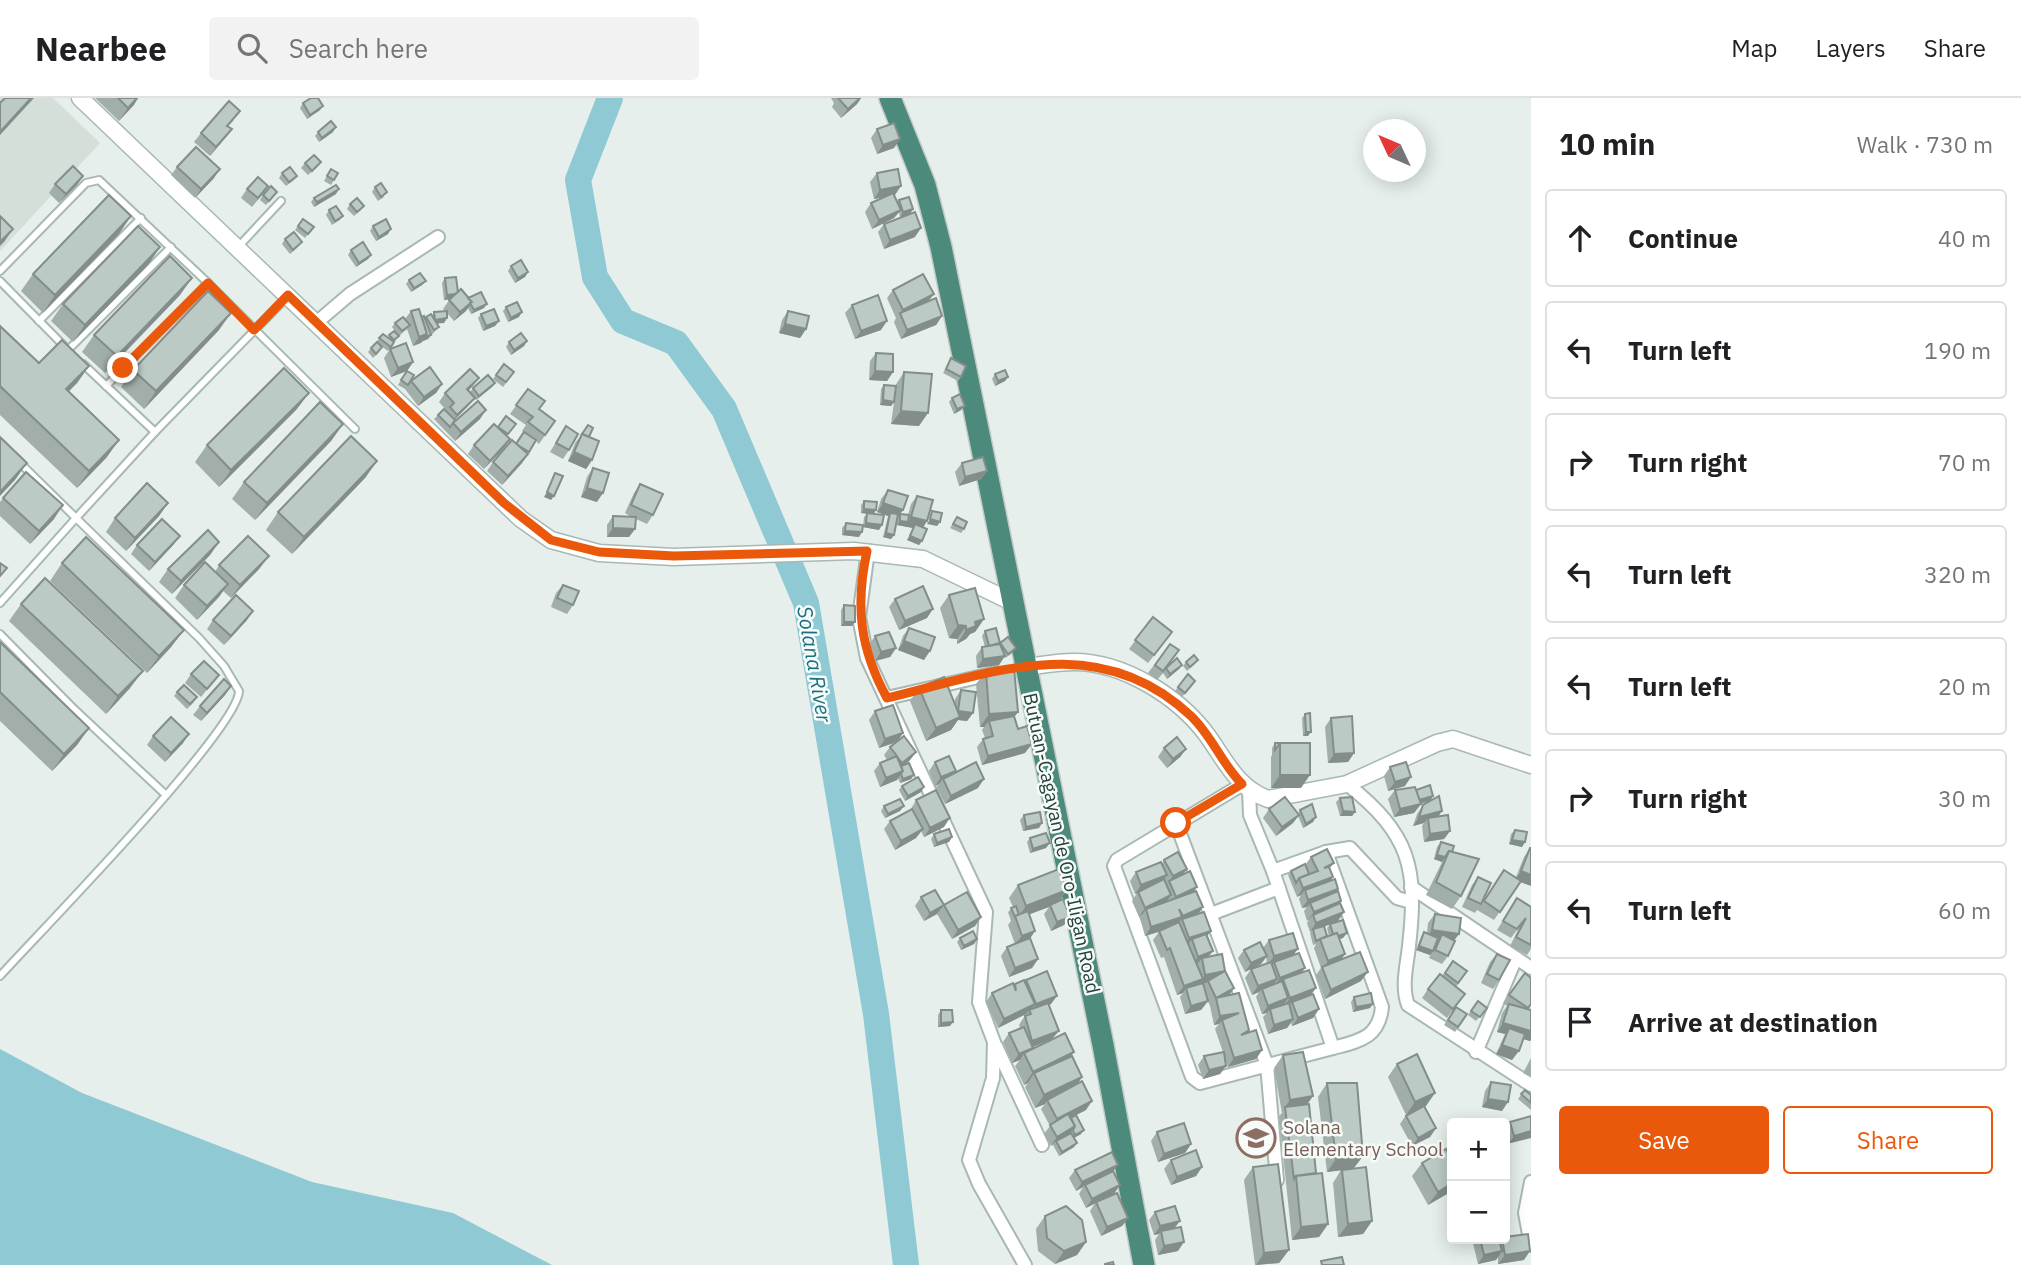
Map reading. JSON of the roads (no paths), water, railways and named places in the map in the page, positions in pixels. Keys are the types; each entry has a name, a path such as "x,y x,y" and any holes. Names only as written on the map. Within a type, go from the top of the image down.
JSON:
{"highway":[{"name":"Butuan-Cagayan de Oro-Iligan Road","path":"895,101 925,185 941,247 1100,1031 1144,1265"}],"street":[{"path":"80,98 512,510 551,540 599,552 674,556 861,551 923,559 1014,603"},
{"path":"316,323 349,294 438,237"},
{"path":"861,551 860,628 867,658 984,905 986,921 979,1002 994,1042 1042,1145"},
{"path":"887,698 1026,667 1074,662 1111,669 1144,682 1191,716 1246,787 1275,800 1348,785 1437,743 1453,739 1531,765"},
{"path":"1348,785 1380,811 1395,829 1406,854 1411,887 1404,989 1408,1005 1476,1052 1531,1085"},
{"path":"1246,787 1176,823 1117,860 1114,872 1195,1081 1200,1083 1366,1039 1381,1021 1382,1007 1326,852"},
{"path":"1246,787 1250,815 1273,871 1333,1048"},
{"path":"1176,823 1267,1065 1278,1199"},
{"path":"1273,871 1326,852 1353,849 1397,898 1411,902"},
{"path":"1411,887 1531,968"},
{"path":"1211,914 1279,888"},
{"path":"1476,1052 1516,958"},
{"path":"994,1042 993,1078 969,1160 979,1184 1025,1265"},
{"path":"1531,1182 1525,1213 1531,1245"}],"lane":[{"path":"0,271 86,183 96,179 141,218 355,429"},
{"path":"237,248 281,201"},
{"path":"39,321 141,218"},
{"path":"68,350 171,247"},
{"path":"0,281 155,432"},
{"path":"106,386 208,283"},
{"path":"0,603 155,432 288,295"},
{"path":"0,976 166,795 224,726 236,707 239,691 224,666 199,638 9,452"},
{"path":"0,634 75,710 166,795"}],"water":[{"path":"0,1049 82,1093 312,1182 453,1213 552,1265 0,1265"}],"waterway":[{"name":"Solana River","path":"610,98 578,180 595,277 623,321 676,343 724,409 806,603 876,1014 906,1265"}],"place":[{"name":"Solana Elementary School","path":"1256,1138"}]}
